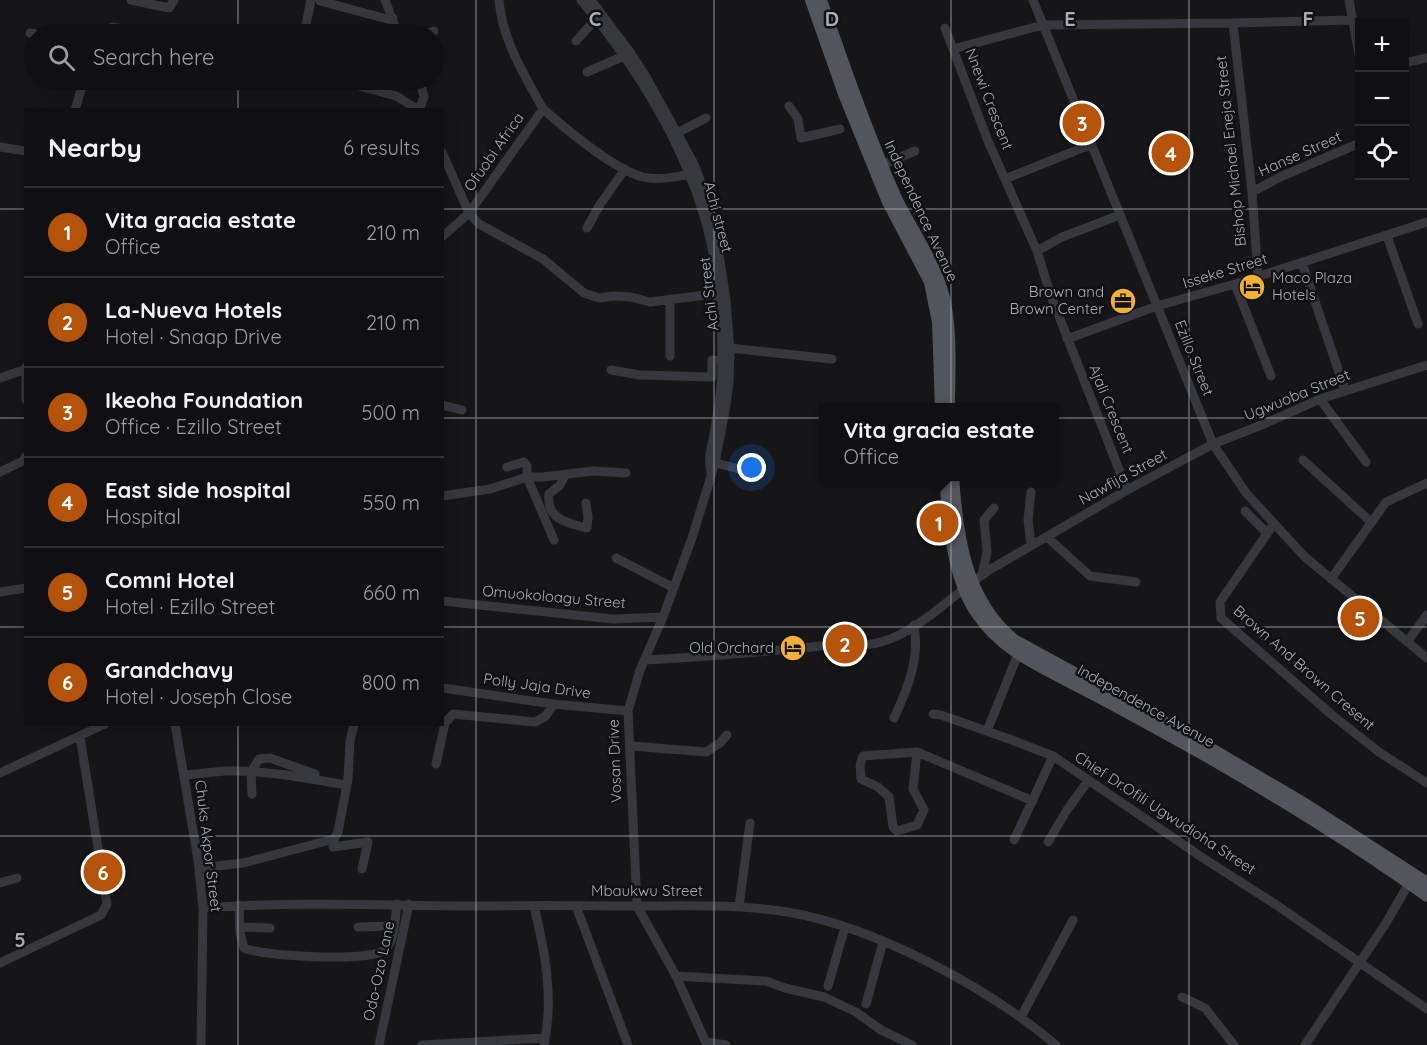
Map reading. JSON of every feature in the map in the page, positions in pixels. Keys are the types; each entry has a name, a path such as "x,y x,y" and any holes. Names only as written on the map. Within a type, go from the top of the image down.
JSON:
{"main road":[{"name":"Independence Avenue","path":"811,0 892,200 923,256 930,282 940,302 949,403"},
{"name":"Independence Avenue","path":"821,0 848,92 882,165 892,200"},
{"name":"Independence Avenue","path":"941,403 943,335"},
{"name":"Independence Avenue","path":"946,481 955,552 986,612 1014,640 1179,730 1297,799 1411,878 1427,896"},
{"name":"Independence Avenue","path":"954,481 961,538 972,582 975,611 990,632 1018,654 1239,775 1379,862 1411,878 1427,883"}],"street":[{"path":"131,0 168,8 174,0"},
{"path":"308,24 316,0 391,20 393,18"},
{"path":"385,0 393,18 393,24"},
{"path":"499,0 503,25 511,49 543,109 597,152 626,169 648,178 671,178 693,173"},
{"name":"Achi street","path":"581,0 624,56 693,173 722,292 721,398 708,462 713,468"},
{"name":"Achi Street","path":"591,0 634,59 677,133 693,173"},
{"name":"Ezillo Street","path":"1033,0 1213,444 1270,529 1427,658"},
{"path":"1349,0 1355,40"},
{"path":"576,40 596,19"},
{"path":"953,49 1043,25 1351,20"},
{"name":"Bishop Michael Eneja Street","path":"1233,23 1252,192 1258,276"},
{"name":"Nnewi Crescent","path":"945,28 988,141 1041,261 1051,296"},
{"path":"587,72 624,56"},
{"path":"1409,62 1427,58"},
{"path":"76,108 81,90"},
{"path":"374,90 396,96 416,108"},
{"path":"420,108 424,97 422,90"},
{"path":"789,106 798,119 801,138 840,129"},
{"name":"Ofuobi Africa","path":"444,235 469,213 543,109"},
{"path":"677,133 706,118"},
{"path":"1005,179 1092,144"},
{"name":"Hanse Street","path":"1252,192 1280,177 1355,145"},
{"path":"0,147 24,151"},
{"path":"882,165 915,151"},
{"path":"444,157 469,213 479,224 550,264 588,295 599,298 637,297 644,301 722,292"},
{"path":"587,228 599,206 626,169"},
{"path":"1037,251 1062,237 1120,215"},
{"name":"Isseke Street","path":"1067,339 1157,306 1236,284 1427,222"},
{"path":"1387,236 1418,324"},
{"path":"1302,263 1345,390"},
{"path":"1236,284 1271,376"},
{"name":"Achi Street","path":"713,468 727,399 729,348 722,292"},
{"name":"Ajali Crescent","path":"1051,296 1127,490"},
{"path":"670,299 670,356"},
{"path":"729,348 832,359"},
{"path":"611,370 640,375 712,377 712,360 722,361"},
{"name":"Ugwuoba Street","path":"1213,444 1320,399 1427,365"},
{"path":"0,378 24,368"},
{"path":"1320,399 1366,462"},
{"path":"444,406 462,411"},
{"name":"Nawfija Street","path":"644,660 878,643 894,637 972,582 1031,545 1213,444"},
{"path":"0,472 24,459"},
{"path":"1303,459 1371,522"},
{"path":"507,467 524,462 527,466 527,477 554,540"},
{"path":"713,468 760,474"},
{"name":"Vosan Drive","path":"707,1044 676,976 637,906 628,711 644,660 663,617 692,538 713,468"},
{"path":"444,496 490,489 527,477 593,471 626,473"},
{"path":"565,475 560,485 549,494 548,502 552,514 566,523 587,528 586,502"},
{"path":"1331,579 1386,502 1427,483"},
{"path":"1031,492 1028,520 1031,545"},
{"path":"972,582 987,552 984,520 994,508"},
{"path":"1245,512 1270,529"},
{"name":"Brown And Brown Cresent","path":"1270,529 1220,602 1221,618 1332,715 1379,752 1427,783"},
{"path":"1047,537 1090,576 1136,582"},
{"path":"616,558 674,588"},
{"path":"0,592 24,588"},
{"name":"Omuokoloagu Street","path":"444,601 603,619 663,617"},
{"path":"1407,642 1427,615"},
{"path":"894,718 911,681 917,642 914,625"},
{"path":"989,726 1018,654"},
{"name":"Polly Jaja Drive","path":"444,688 553,704 628,711"},
{"path":"436,764 445,723 453,714 535,722 546,716 553,704"},
{"name":"Chief Dr.Ofili Ugwudioha Street","path":"937,715 1053,756 1275,904 1427,1009"},
{"path":"0,773 101,726"},
{"name":"Chuks Akpor Street","path":"175,726 199,868 203,908 201,1045"},
{"path":"354,726 340,824 333,847 368,842 362,869"},
{"path":"631,746 706,752 720,743 727,735"},
{"path":"0,963 101,915 106,908 107,900 80,737"},
{"path":"917,752 913,789 924,810 917,825 897,831 893,827 889,797 878,787 861,780 860,765 863,756 917,752 1033,801"},
{"path":"1014,840 1053,756"},
{"path":"252,794 251,772 259,759 270,758 308,773 347,782"},
{"path":"184,775 226,771 251,772 347,782"},
{"path":"1048,842 1088,781"},
{"path":"739,907 750,823"},
{"path":"199,868 243,863 334,839"},
{"path":"0,883 17,878"},
{"path":"1305,1045 1397,905 1411,878"},
{"path":"239,905 242,945 248,950 328,958 380,955 390,943 397,904"},
{"name":"Mbaukwu Street","path":"203,908 239,905 397,904 739,907 796,914 845,927 905,951 1021,1017 1056,1045"},
{"name":"Odo-Ozo Lane","path":"379,1045 409,904"},
{"path":"422,1045 544,1041 548,1017 548,974 534,906"},
{"path":"576,906 628,1045"},
{"path":"1021,1017 1073,920"},
{"path":"358,927 393,926"},
{"path":"240,927 270,928"},
{"path":"828,986 845,927"},
{"path":"866,1004 883,942"},
{"path":"676,976 766,981 824,997 856,1012 881,1030 912,1045"},
{"path":"1182,997 1205,1008 1234,1045"},
{"path":"707,1044 726,1045"}],"place":[{"name":"Ikeoha Foundation","path":"1082,123"},
{"name":"East side hospital","path":"1171,153"},
{"name":"Maco Plaza Hotels","path":"1252,287"},
{"name":"Brown and Brown Center","path":"1123,301"},
{"name":"Vita gracia estate","path":"939,523"},
{"name":"Comni Hotel","path":"1360,618"},
{"name":"La-Nueva Hotels","path":"845,644"},
{"name":"Old Orchard","path":"793,648"},
{"name":"Grandchavy","path":"103,872"}]}
